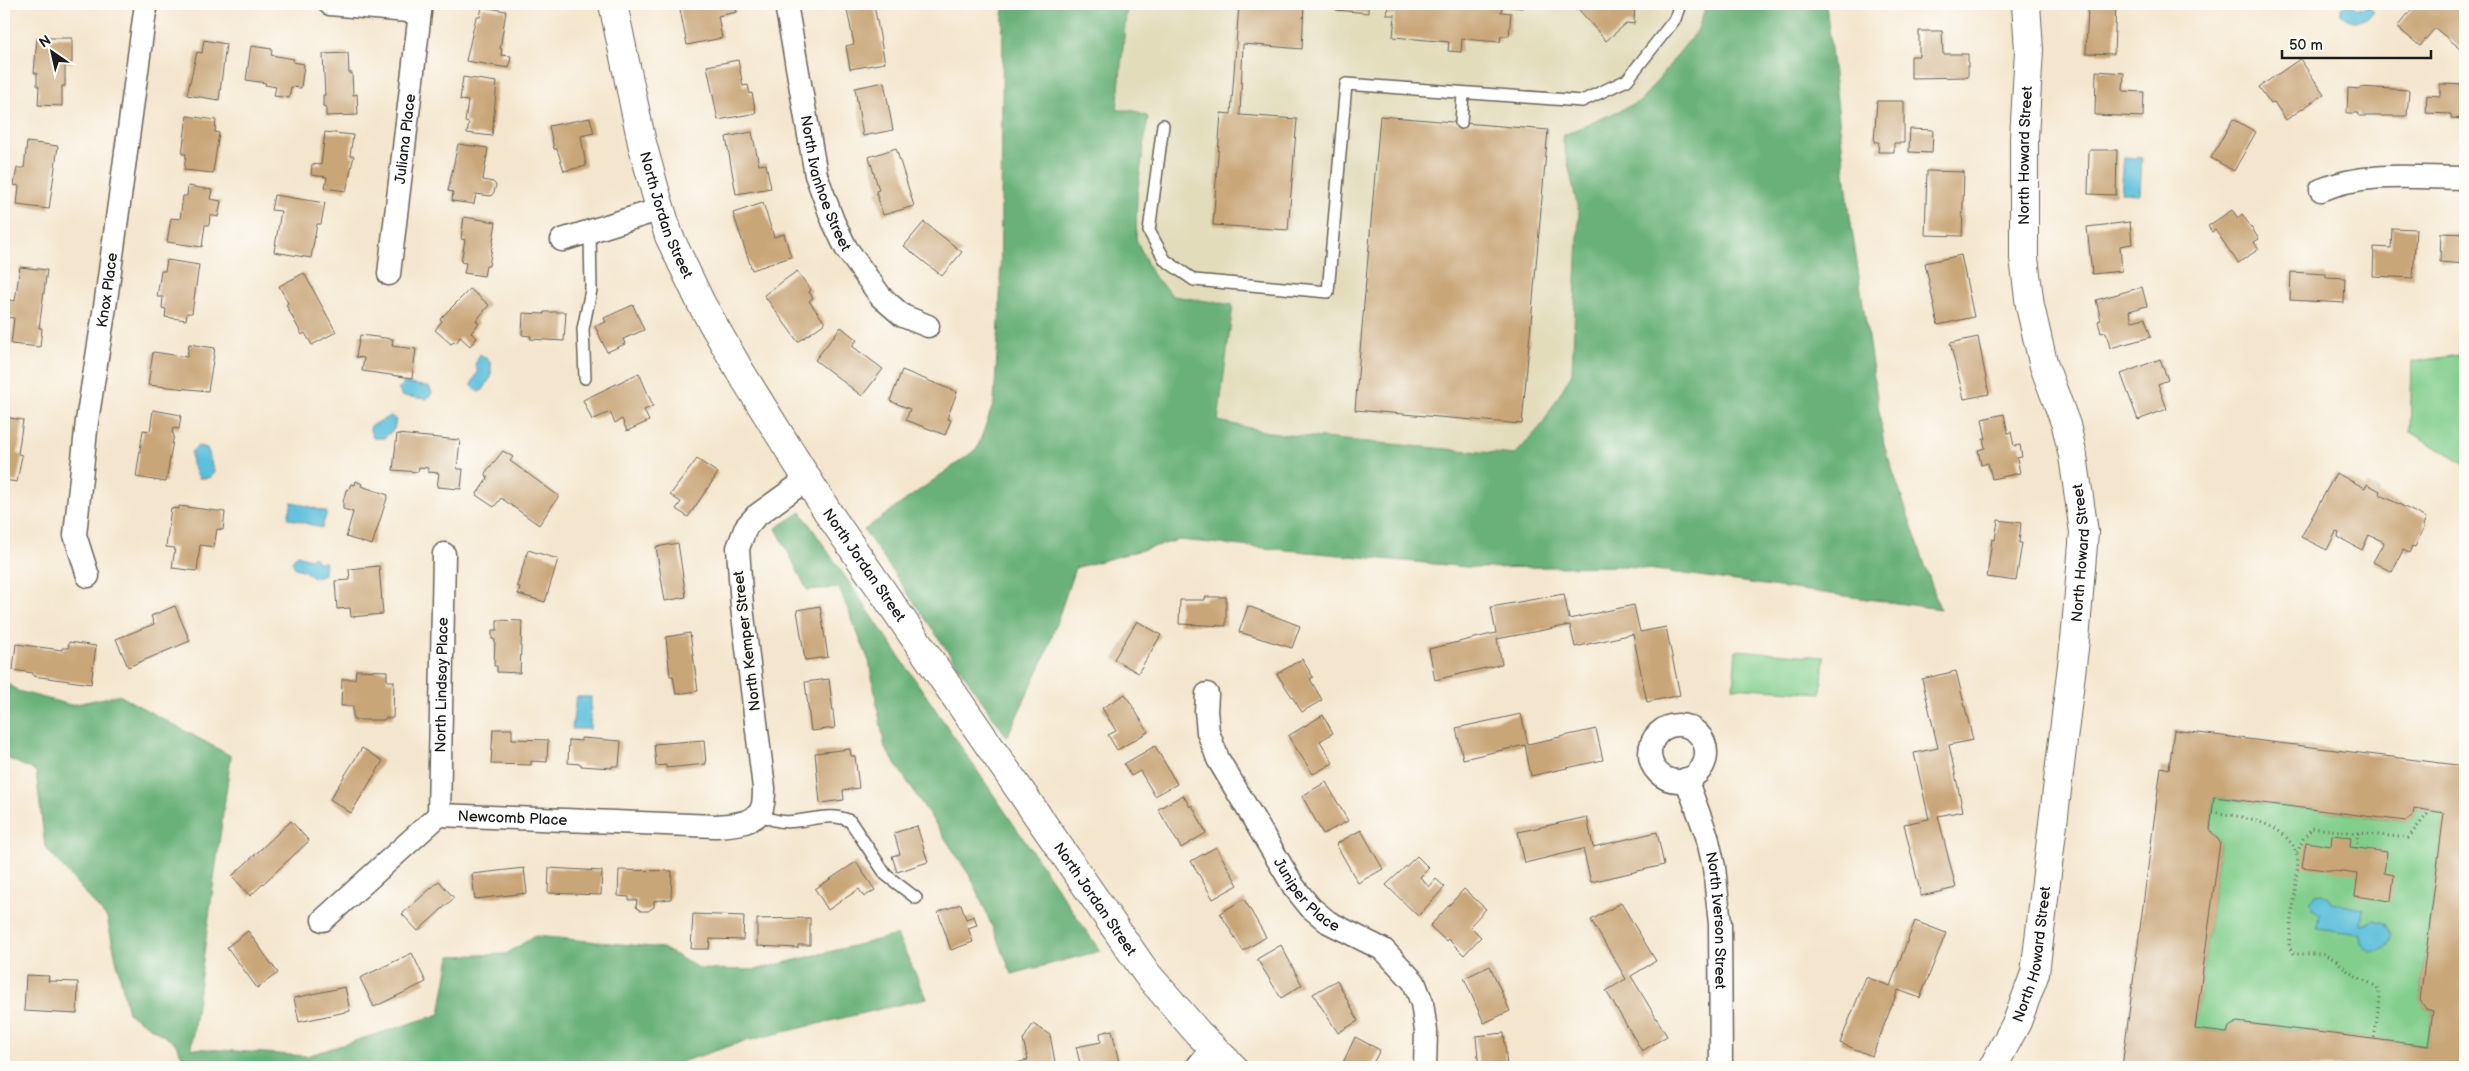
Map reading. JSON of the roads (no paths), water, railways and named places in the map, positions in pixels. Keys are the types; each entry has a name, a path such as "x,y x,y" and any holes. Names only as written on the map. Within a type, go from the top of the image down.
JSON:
{"street":[{"name":"Knox Place","path":"88,576 75,535 87,421 106,300 146,4"},
{"path":"330,4 420,8"},
{"name":"North Jordan Street","path":"613,4 642,143 661,209 669,236 701,303 806,480 1148,974 1204,1058 1233,1067"},
{"name":"North Ivanhoe Street","path":"786,4 816,175 833,221 846,248 882,297 903,316 928,326"},
{"name":"North Howard Street","path":"1993,1067 2017,1022 2036,966 2075,640 2084,536 2074,456 2066,425 2044,366 2024,258 2024,138 2029,50 2026,4"},
{"name":"Juliana Place","path":"389,274 420,8"},
{"path":"2320,190 2341,181 2367,177 2465,178"},
{"path":"562,240 661,209"},
{"name":"North Kemper Street","path":"751,818 762,808 764,788 742,607 738,548 746,527 756,516 806,480"},
{"name":"North Lindsay Place","path":"439,815 444,554"},
{"name":"Juniper Place","path":"1207,694 1208,732 1218,759 1294,887 1320,915 1345,932 1373,942 1384,950 1414,982 1422,1003 1425,1022 1425,1067"},
{"name":"North Iverson Street","path":"1686,780 1707,836 1714,867 1720,924 1721,1067"},
{"name":"Newcomb Place","path":"323,920 439,815 700,826 731,826 751,818"}],"lane":[{"path":"1163,125 1149,230 1165,260 1194,280 1328,292 1346,84 1582,101 1627,80 1675,19 1680,4"},
{"path":"1461,123 1463,93"},
{"path":"585,378 583,329 591,290 590,232"},
{"path":"751,818 797,821 841,817 850,821 886,875 916,898"}],"water":[{"path":"2347,4 2363,9 2368,5 2374,11 2362,20 2349,20 2341,14 2341,7"},
{"path":"2124,157 2142,158 2140,194 2121,193"},
{"path":"480,354 491,362 491,377 483,390 478,392 471,385 478,372 475,365"},
{"path":"404,383 429,387 432,393 427,399 402,396 398,389"},
{"path":"391,416 396,420 394,429 384,438 373,438 370,430 371,426"},
{"path":"198,446 207,448 214,470 213,475 208,478 199,478 192,464 191,452"},
{"path":"292,502 327,512 322,528 288,518"},
{"path":"297,555 310,559 314,556 318,562 325,562 324,574 314,578 303,570 295,568 292,561"},
{"path":"576,697 591,697 590,729 572,729"},
{"path":"2323,893 2329,897 2331,903 2363,909 2361,924 2364,925 2373,920 2385,923 2391,933 2388,945 2379,951 2370,951 2361,943 2360,934 2317,928 2319,913 2312,909 2311,901 2316,894"}]}
